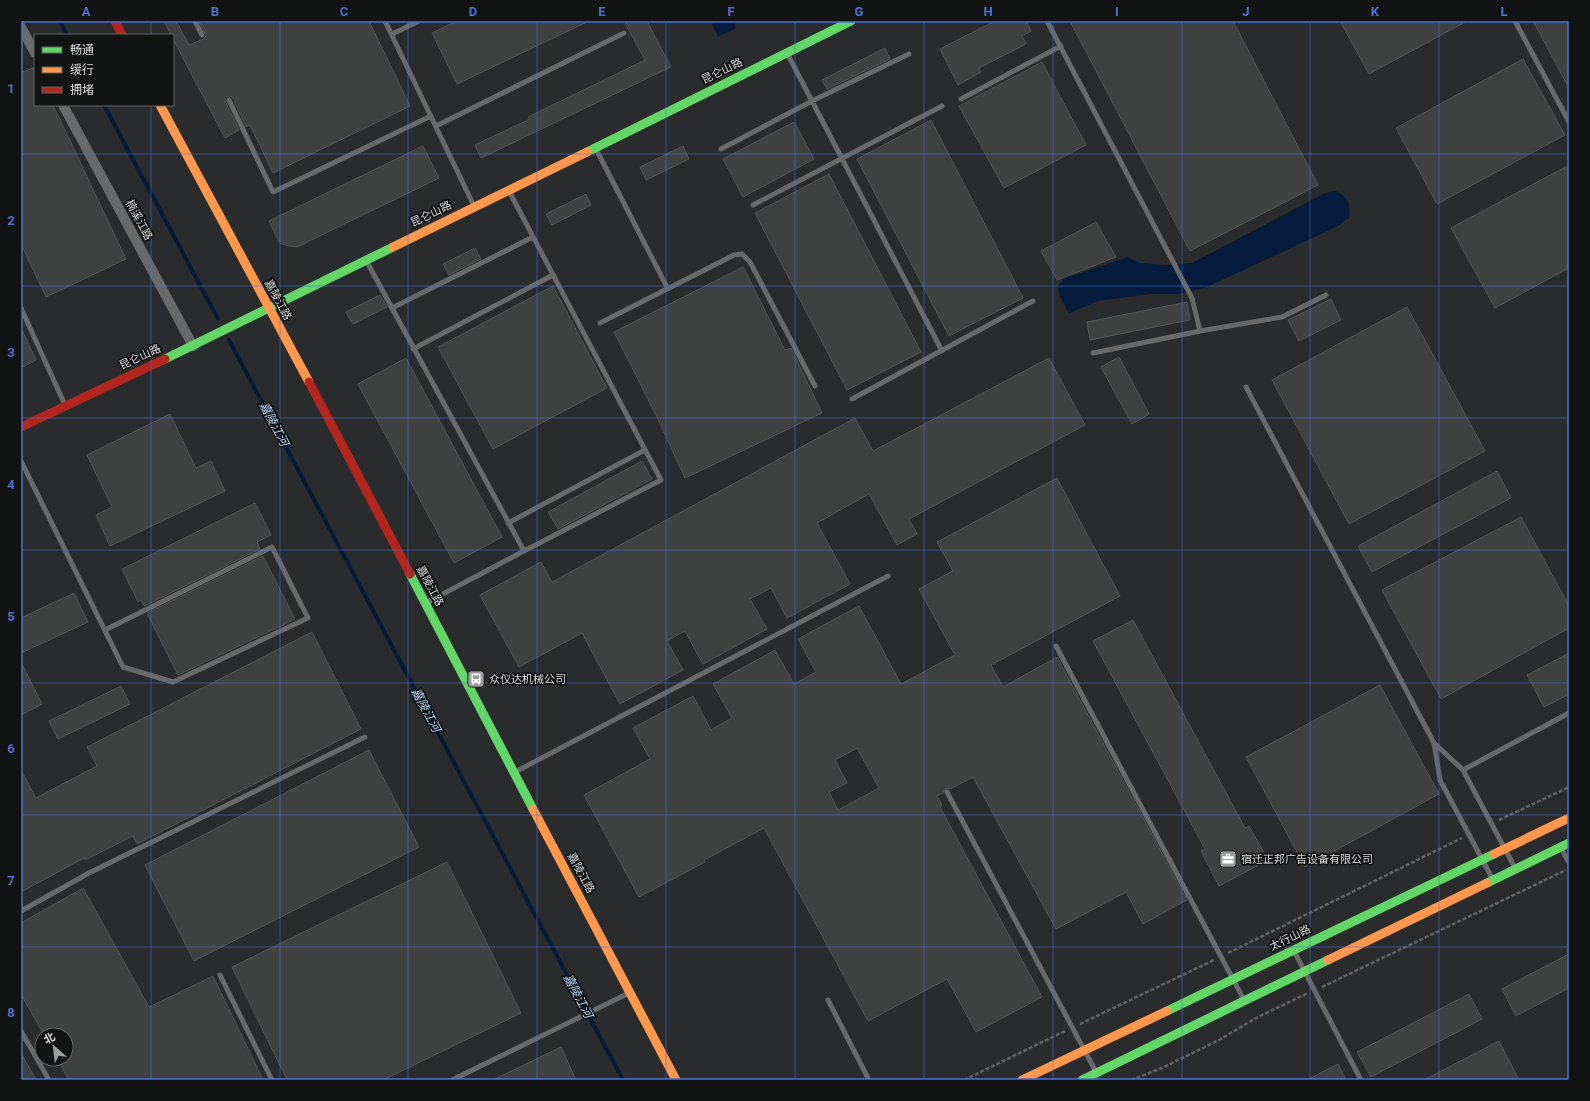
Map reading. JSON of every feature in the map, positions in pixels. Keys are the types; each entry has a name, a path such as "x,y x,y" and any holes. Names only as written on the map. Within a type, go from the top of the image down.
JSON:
{"street":[{"path":"115,21 122,34"},
{"name":"昆仑山路","path":"21,427 193,346 268,307 851,21"},
{"path":"21,26 34,50"},
{"name":"楠溪江路","path":"64,106 193,346"},
{"name":"嘉陵江路","path":"161,106 425,603 676,1080"},
{"name":"太行山路","path":"1022,1080 1569,818"},
{"path":"1082,1080 1565,845"}],"lane":[{"path":"195,21 202,35"},
{"path":"386,21 474,206"},
{"path":"392,34 419,21"},
{"path":"1047,21 1192,298 1200,332"},
{"path":"1515,21 1569,122"},
{"path":"436,126 624,33"},
{"path":"961,99 1060,46"},
{"path":"786,52 942,350"},
{"path":"720,149 909,54"},
{"path":"229,100 273,192 431,116"},
{"path":"753,205 942,106"},
{"path":"595,146 668,289"},
{"path":"425,603 661,480 508,189"},
{"path":"392,308 533,237"},
{"path":"600,323 734,255 742,254 750,262 815,386"},
{"path":"366,259 413,349 524,551"},
{"path":"413,349 553,275"},
{"path":"1093,353 1282,317 1326,295"},
{"path":"852,399 1033,301"},
{"path":"21,308 66,406"},
{"path":"1246,387 1434,743 1440,780 1493,880"},
{"path":"508,522 645,450"},
{"path":"21,461 123,667 173,682 308,618 272,547 105,630"},
{"path":"514,772 888,576"},
{"path":"1056,646 1244,1001"},
{"path":"1463,770 1569,713"},
{"path":"21,911 89,873 365,737"},
{"path":"1434,743 1463,770 1515,869"},
{"path":"947,792 1097,1073"},
{"path":"1565,845 1569,863"},
{"path":"1293,950 1361,1080"},
{"path":"220,975 272,1080"},
{"path":"452,1080 630,992"},
{"path":"828,1000 869,1080"},
{"path":"21,1031 48,1080"}],"path":[{"path":"1492,824 1569,787"},
{"path":"964,1080 1221,957 1469,835"},
{"path":"1131,1080 1162,1068 1256,1018 1569,868"}],"water":[{"path":"718,21 733,21 736,28 718,37 712,24"},
{"path":"1336,191 1348,202 1350,208 1349,218 1336,227 1207,287 1178,294 1150,294 1098,301 1069,313 1059,295 1058,285 1066,278 1128,257 1140,263 1165,265 1192,263 1325,193"}],"building":[{"path":"164,21 176,21 189,45 203,39 206,36 199,21 369,21 410,106 273,173 250,125 246,127 233,98 230,96 226,97 225,101 239,130 225,138 174,41 174,34 170,34"},
{"path":"457,21 589,21 457,84 432,33"},
{"path":"624,21 647,21 671,67 481,158 475,145 530,119 528,117 645,60"},
{"path":"995,21 1026,21 1031,31 1022,36 1026,44 979,68 981,72 958,85 940,49"},
{"path":"1070,21 1233,21 1318,185 1190,251"},
{"path":"1340,21 1467,21 1369,74"},
{"path":"1533,21 1569,21 1569,88"},
{"path":"885,48 890,59 827,89 822,80"},
{"path":"1523,59 1565,135 1437,204 1396,128"},
{"path":"1042,62 1086,145 1004,188 959,106"},
{"path":"34,67 34,106 53,106 126,259 46,297 21,244 21,73"},
{"path":"931,120 1023,298 949,336 857,159"},
{"path":"794,122 814,159 743,197 723,159"},
{"path":"423,146 439,178 297,247 280,243 269,221"},
{"path":"683,146 689,159 646,180 640,167"},
{"path":"1569,165 1569,268 1495,308 1451,228"},
{"path":"829,174 921,352 847,390 755,213"},
{"path":"586,194 591,205 552,225 546,214"},
{"path":"1096,222 1116,257 1057,280 1041,251"},
{"path":"475,248 481,259 449,275 443,264"},
{"path":"743,267 785,350 791,348 822,413 685,478 655,413 614,332"},
{"path":"553,286 607,388 493,449 438,347"},
{"path":"380,295 387,307 353,324 346,312"},
{"path":"1331,299 1341,320 1299,341 1288,320"},
{"path":"1187,302 1190,320 1090,340 1087,322"},
{"path":"1407,307 1485,451 1349,524 1272,380"},
{"path":"21,328 36,360 21,368"},
{"path":"1119,357 1149,414 1132,424 1101,367"},
{"path":"406,358 502,537 454,563 358,384"},
{"path":"1049,358 1085,425 909,519 917,534 897,545 869,494 817,523 850,584 787,618 771,588 750,599 767,629 703,664 685,631 667,641 683,670 620,704 582,633 519,667 480,595 541,562 552,582 855,418 873,451"},
{"path":"170,414 196,468 211,461 225,491 110,546 96,515 112,507 87,455"},
{"path":"642,461 652,479 558,529 548,512"},
{"path":"1497,471 1511,498 1372,572 1358,546"},
{"path":"1057,478 1120,596 991,665 1003,687 1057,657 1187,900 1143,924 1126,892 1056,929 973,777 950,789 945,789 943,793 937,796 942,805 940,807 1042,997 976,1032 947,979 868,1021 764,828 704,860 705,862 639,897 584,795 650,759 633,728 693,696 711,730 732,718 713,684 775,650 794,684 816,672 798,639 859,606 901,684 955,655 919,589 953,571 937,542","holes":["857,748 879,788 838,810 829,792 847,783 835,760"]},
{"path":"255,503 271,535 257,542 260,549 144,606 141,600 138,602 122,569"},
{"path":"1521,517 1569,606 1569,628 1441,699 1382,590"},
{"path":"263,556 295,619 178,675 147,613"},
{"path":"74,593 88,622 21,653 21,618"},
{"path":"1133,620 1245,828 1249,826 1268,860 1219,886 1201,851 1205,849 1093,641"},
{"path":"312,632 361,729 137,844 133,836 85,860 84,858 21,892 21,770 36,798 97,766 87,747"},
{"path":"1569,653 1569,694 1544,707 1527,675"},
{"path":"21,662 42,704 21,715"},
{"path":"1380,685 1439,794 1305,867 1246,757"},
{"path":"121,686 130,704 58,739 49,721"},
{"path":"369,750 419,847 194,961 145,865"},
{"path":"447,862 521,1013 383,1080 287,1080 232,967"},
{"path":"83,888 149,1007 213,976 263,1080 69,1080 62,1067 74,1067 74,1027 40,1027 21,994 21,923"},
{"path":"1569,954 1569,988 1516,1016 1502,989"},
{"path":"1469,994 1482,1019 1371,1077 1357,1052"},
{"path":"1499,1041 1519,1080 1424,1080"},
{"path":"561,1047 576,1080 493,1080"},
{"path":"21,1053 36,1080 21,1080"},
{"path":"1338,1064 1346,1080 1307,1080"}],"waterway":[{"name":"嘉陵江河","path":"60,21 66,34"},
{"name":"嘉陵江河","path":"105,106 218,319"},
{"name":"嘉陵江河","path":"229,340 623,1080"}],"traffic: fast":[{"path":"587,152 851,21"},
{"path":"165,359 393,247"},
{"path":"410,574 533,809"},
{"path":"1487,883 1569,843"},
{"path":"1167,1011 1494,854"},
{"path":"1082,1080 1328,960"}],"traffic: slow":[{"path":"161,106 309,382"},
{"path":"393,247 587,152"},
{"path":"533,809 676,1080"},
{"path":"1494,854 1569,818"},
{"path":"1328,960 1487,883"},
{"path":"1022,1080 1167,1011"}],"traffic: jam":[{"path":"115,21 122,34"},
{"path":"21,427 165,359"},
{"path":"309,382 410,574"}],"place":[{"name":"众仪达机械公司","path":"476,679"},
{"name":"宿迁正邦广告设备有限公司","path":"1228,859"}]}
